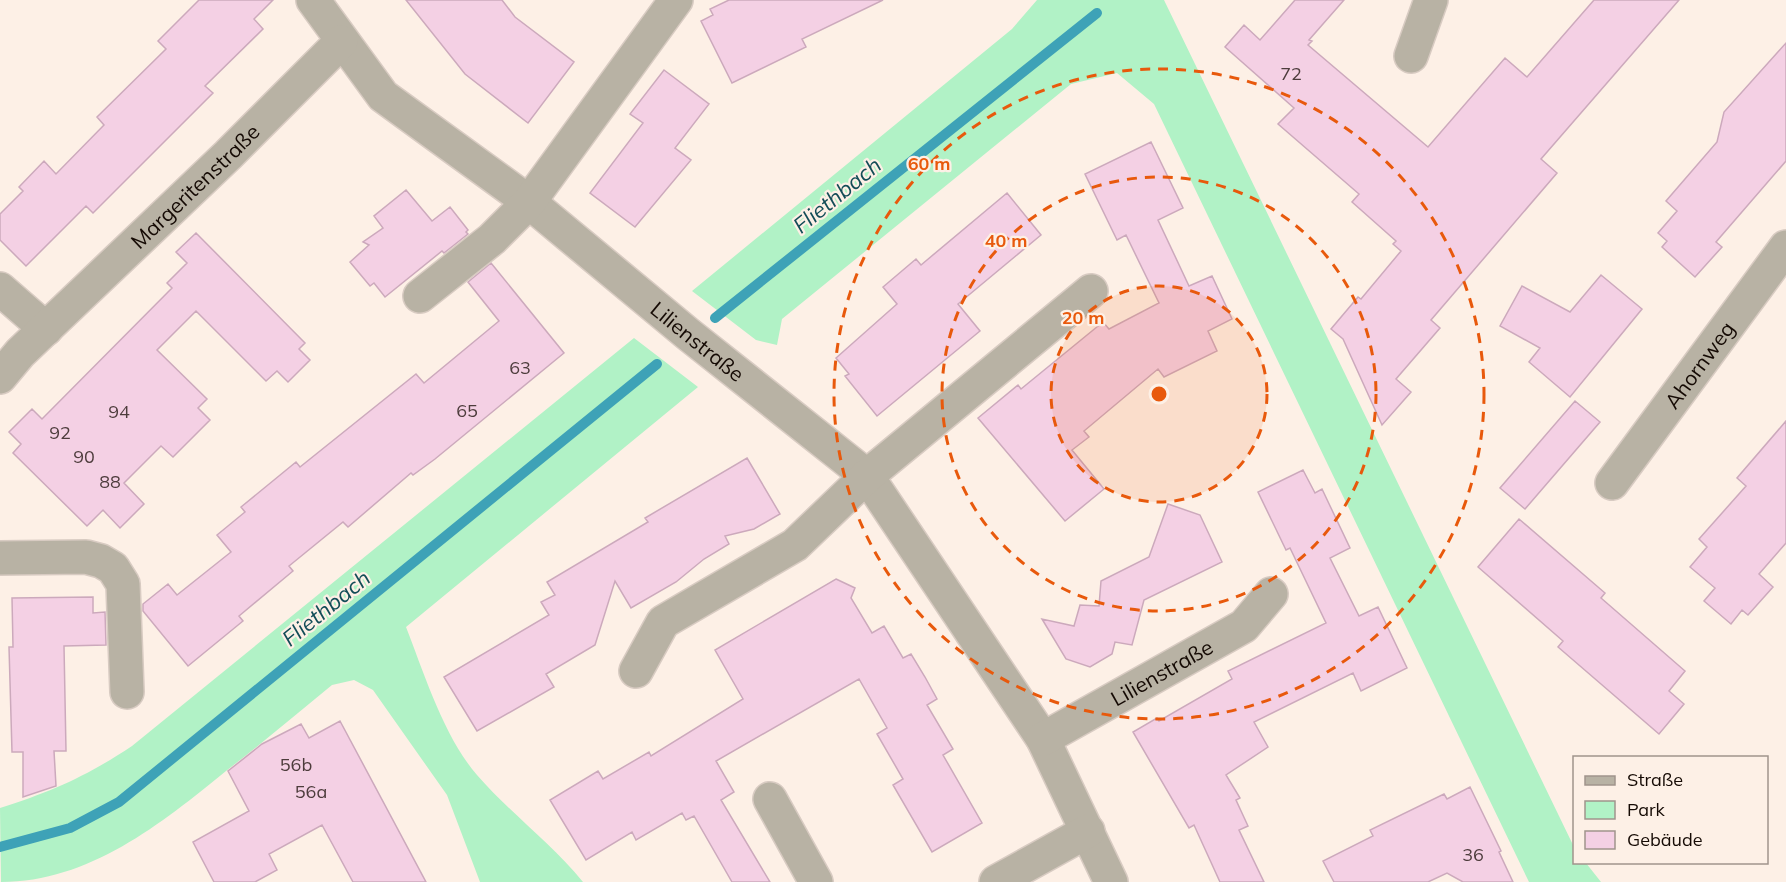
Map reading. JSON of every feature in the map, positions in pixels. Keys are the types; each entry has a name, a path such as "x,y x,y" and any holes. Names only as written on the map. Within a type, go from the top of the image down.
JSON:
{"street":[{"name":"Lilienstraße","path":"313,0 341,42 383,96 530,202 688,334 867,476 1043,739 1111,882"},
{"path":"420,296 492,239 530,202 676,0"},
{"path":"1411,56 1431,0"},
{"name":"Margeritenstraße","path":"0,377 46,329 341,42"},
{"name":"Ahornweg","path":"1612,483 1786,247"},
{"path":"0,289 46,329"},
{"path":"636,671 663,622 795,545 867,476 1091,291"},
{"path":"0,558 86,557 101,561 113,568 123,584 127,692"},
{"name":"Lilienstraße","path":"1043,739 1244,626 1271,594"},
{"path":"770,799 816,882"},
{"path":"996,882 1088,831"}],"green space":[{"path":"1037,0 1164,0 1573,845 1573,864 1587,864 1601,882 1529,882 1154,104 1117,73 1071,84 782,319 777,345 756,340 692,291 1012,29"},
{"path":"634,338 698,387 406,627 436,704 465,760 490,789 558,854 583,882 480,882 447,795 373,690 354,680 332,685 176,811 122,846 94,861 64,872 33,879 1,882 0,808 68,782 132,746"}],"building":[{"path":"199,0 273,0 254,19 263,29 205,86 213,93 93,213 86,206 26,266 0,240 0,214 23,191 19,187 44,161 56,174 104,125 97,117 166,49 158,41"},
{"path":"406,0 502,0 515,17 574,62 528,123 465,74"},
{"path":"729,0 883,0 802,39 806,47 732,83 701,21 713,15 710,9"},
{"path":"1295,0 1344,0 1309,40 1312,41 1308,45 1428,147 1505,58 1527,77 1594,0 1679,0 1541,159 1557,173 1431,320 1440,328 1396,379 1411,392 1382,425 1343,339 1331,329 1358,297 1361,299 1401,251 1393,244 1396,241 1352,202 1359,194 1278,124 1294,108 1225,47 1244,25 1260,40"},
{"path":"1786,43 1786,161 1716,242 1722,247 1695,277 1662,247 1667,241 1658,233 1677,211 1666,201 1717,142 1724,112"},
{"path":"664,70 709,104 675,148 691,160 635,227 590,193 643,123 630,114"},
{"path":"1151,142 1183,208 1158,220 1189,286 1212,276 1232,319 1208,331 1217,351 1164,377 1158,369 1084,431 1089,437 1072,450 1104,489 1065,521 978,418 1018,385 1021,389 1103,322 1109,329 1159,303 1126,235 1117,240 1085,174"},
{"path":"406,190 432,221 450,207 468,230 466,232 468,234 444,253 442,251 385,297 374,283 370,286 350,262 369,245 363,242 383,228 374,216"},
{"path":"1007,193 1041,235 958,304 980,331 877,416 845,376 849,374 836,358 897,304 883,287 916,259 921,265"},
{"path":"196,233 305,343 299,349 310,360 288,382 277,371 266,381 196,311 157,350 207,399 198,408 210,420 173,457 161,446 124,483 144,504 120,528 103,510 87,526 13,453 21,444 9,432 32,409 42,419 172,288 167,283 187,263 176,252"},
{"path":"491,263 564,353 435,459 413,475 411,473 348,527 343,522 289,566 293,571 239,616 243,621 188,666 143,611 143,604 168,584 177,595 231,552 217,535 245,512 241,507 296,462 300,467 416,374 424,383 499,321 468,282"},
{"path":"1601,275 1642,309 1570,397 1529,362 1540,348 1500,326 1522,286 1570,312"},
{"path":"1575,401 1600,422 1525,509 1500,488"},
{"path":"1786,421 1786,543 1759,574 1773,587 1748,615 1742,610 1731,624 1704,601 1715,588 1690,567 1707,547 1699,539 1746,486 1737,478"},
{"path":"747,458 780,514 754,529 725,536 729,544 704,559 676,582 631,608 615,581 595,645 546,674 554,687 477,731 444,677 549,615 541,602 555,595 547,582 648,522 645,518"},
{"path":"1303,470 1315,493 1322,489 1350,548 1330,558 1359,616 1378,607 1407,668 1361,691 1353,673 1254,722 1268,747 1226,775 1240,798 1236,800 1248,826 1239,830 1264,882 1220,882 1194,825 1189,828 1133,732 1157,718 1159,721 1232,679 1228,671 1326,623 1290,548 1286,550 1258,492"},
{"path":"1168,504 1200,515 1222,562 1144,600 1132,645 1115,642 1112,654 1090,667 1066,659 1042,619 1074,626 1080,605 1099,606 1101,581 1149,557"},
{"path":"1519,519 1605,593 1601,598 1685,671 1669,691 1684,704 1659,734 1558,647 1563,641 1478,567"},
{"path":"836,579 855,588 851,598 872,633 884,626 903,658 911,654 925,677 937,699 927,705 953,749 943,755 982,823 932,852 893,785 903,779 877,734 887,728 859,679 716,761 734,792 721,800 770,882 732,882 694,816 686,820 682,813 636,840 632,832 586,860 550,800 598,771 603,779 649,752 651,756 743,699 715,650"},
{"path":"93,597 93,613 105,612 106,645 64,646 66,751 54,751 56,786 23,797 23,752 12,752 9,647 13,647 12,598"},
{"path":"340,721 426,882 353,882 322,825 269,854 277,870 255,882 214,882 193,842 249,811 228,771 262,744 301,724 309,738"},
{"path":"1470,787 1501,851 1499,852 1513,882 1463,882 1447,873 1428,882 1334,882 1323,861 1373,836 1370,830 1444,794 1447,799"}],"waterway":[{"name":"Fliethbach","path":"715,318 1097,13"},
{"name":"Fliethbach","path":"0,847 70,828 119,802 657,364"}]}
